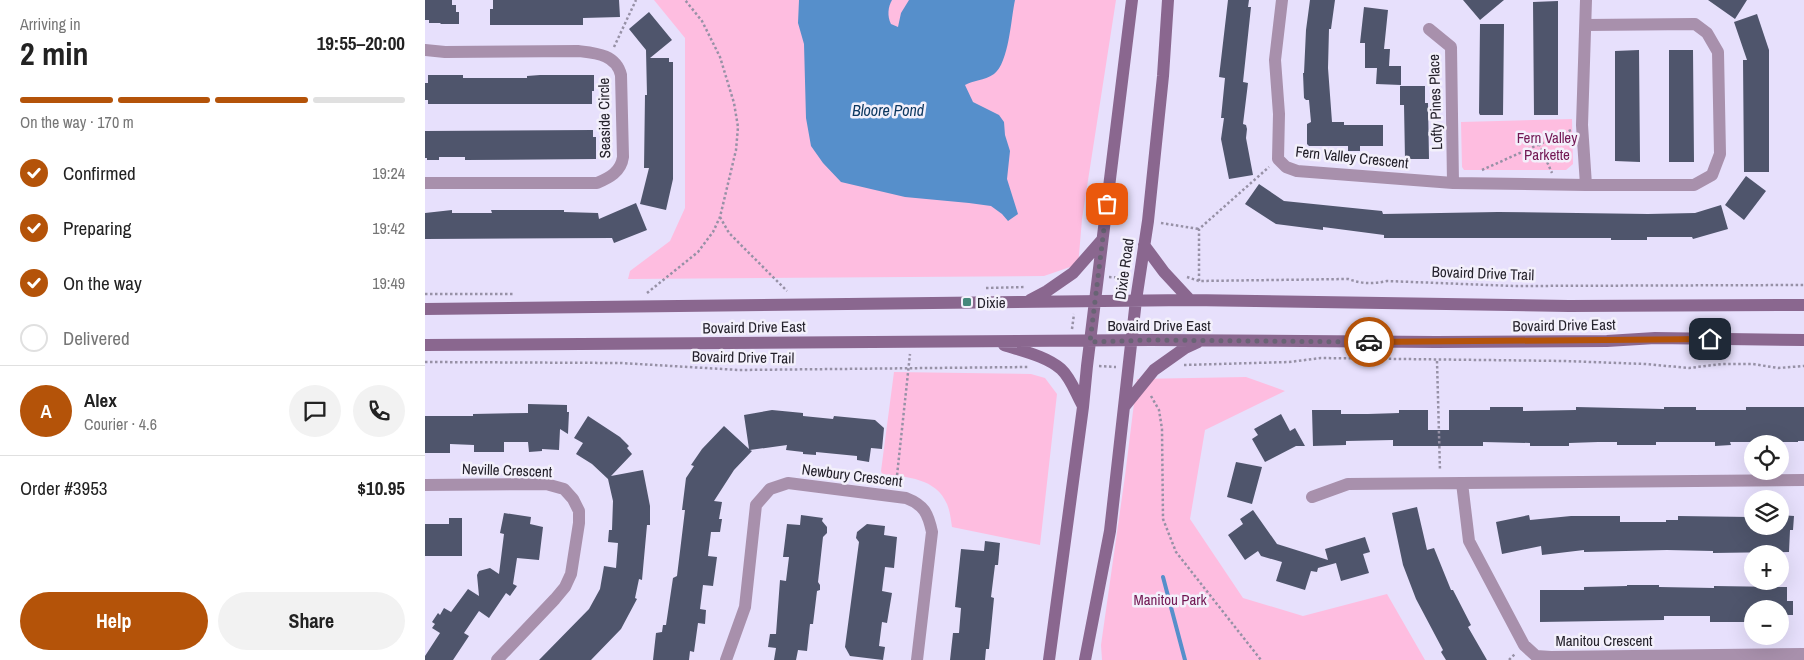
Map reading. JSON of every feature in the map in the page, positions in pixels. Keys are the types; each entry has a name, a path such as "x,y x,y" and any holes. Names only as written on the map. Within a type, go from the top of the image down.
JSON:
{"main road":[{"name":"Dixie Road","path":"1049,660 1083,407 1132,0"},
{"name":"Dixie Road","path":"1085,660 1110,531 1163,76 1168,0"},
{"path":"1027,302 1047,291 1073,272 1102,240"},
{"path":"1144,245 1164,272 1190,300"},
{"name":"Bovaird Drive East","path":"425,310 1136,300 1569,306 1804,305"},
{"name":"Bovaird Drive East","path":"425,345 1090,342 1132,340 1445,342 1607,341 1655,338 1804,340"},
{"path":"1124,407 1154,370 1185,348 1201,341"},
{"path":"994,342 1044,359 1061,369 1083,407"}],"street":[{"name":"Fern Valley Crescent","path":"1282,0 1275,60 1279,114 1278,159 1286,167 1297,171 1453,183 1558,185 1694,185 1712,175 1719,154 1718,52 1707,33 1695,24 1586,25"},
{"path":"1586,0 1582,125 1586,185"},
{"name":"Lofty Pines Place","path":"1429,29 1451,47 1453,183"},
{"name":"Seaside Circle","path":"425,50 445,52 578,50 609,57 621,75 623,157 619,168 609,179 597,183 425,184"},
{"path":"1312,497 1349,484 1804,480"},
{"name":"Newbury Crescent","path":"726,660 745,607 756,505 770,489 788,483 906,498 918,503 929,516 933,532 917,660"},
{"name":"Manitou Crescent","path":"1462,483 1469,541 1524,645 1536,656 1804,654"},
{"name":"Neville Crescent","path":"425,485 546,484 564,489 573,499 579,511 579,523 571,574 565,587 497,660"}],"path":[{"path":"609,57 636,0"},
{"path":"639,306 648,292 698,252 713,232 720,217 736,150 738,127 721,57 702,21 685,0"},
{"path":"1477,172 1582,125"},
{"path":"1539,144 1558,185"},
{"path":"1199,281 1199,230 1278,159"},
{"path":"720,217 729,234 789,294"},
{"path":"1147,221 1199,230"},
{"name":"Bovaird Drive Trail","path":"1182,276 1199,281 1348,279 1357,283 1373,284 1387,281 1514,286 1804,285"},
{"path":"1099,277 1139,278"},
{"path":"979,288 1028,287"},
{"path":"1071,341 1075,301"},
{"path":"895,497 911,343"},
{"path":"1176,366 1289,362 1321,358 1437,361 1565,361 1645,364 1689,368 1723,364 1753,364 1779,368 1804,366"},
{"path":"1437,361 1440,482"},
{"name":"Bovaird Drive Trail","path":"425,362 621,363 739,370 1033,367"},
{"path":"1087,366 1129,367"},
{"path":"1151,396 1159,410 1162,429 1163,519 1176,552 1261,660"}],"green space":[{"path":"654,0 1116,0 1082,219 1078,267 1073,266 1044,276 628,279 630,271 670,241 685,208 685,38"},
{"name":"Fern Valley Parkette","path":"1572,119 1573,164 1566,170 1464,170 1462,167 1461,122"},
{"path":"894,372 1031,374 1045,378 1057,394 1040,545 952,527 947,504 936,489 920,480 882,474"},
{"name":"Manitou Park","path":"1246,377 1285,391 1205,430 1190,519 1243,598 1303,616 1387,594 1425,660 1102,660 1101,645 1137,379"}],"water":[{"name":"Bloore Pond","path":"799,0 892,0 889,18 891,24 898,27 901,13 909,0 1015,0 1009,40 999,68 990,76 965,85 973,102 999,115 1004,122 1005,135 1010,151 1007,179 1018,214 1008,221 991,206 905,197 841,182 823,163 811,146 806,118 804,44 798,23"}],"building":[{"path":"425,0 452,0 452,5 456,5 456,12 459,12 459,24 429,23 429,20 425,20"},
{"path":"493,0 619,0 620,17 583,18 583,25 490,25 490,9 493,9"},
{"path":"1228,0 1249,0 1248,7 1251,7 1243,82 1248,83 1243,124 1246,125 1247,129 1246,138 1253,175 1229,179 1221,139 1224,118 1221,118 1225,78 1219,77"},
{"path":"1310,0 1335,0 1331,29 1329,29 1328,68 1332,122 1344,122 1344,125 1383,125 1383,146 1360,146 1360,151 1348,151 1348,146 1309,146 1307,144 1307,124 1311,122 1309,100 1304,98 1303,73"},
{"path":"1463,0 1504,0 1480,20"},
{"path":"1708,0 1747,0 1735,19"},
{"path":"1558,1 1558,115 1534,115 1533,2"},
{"path":"1364,7 1388,10 1384,49 1390,49 1389,66 1401,66 1401,85 1376,84 1377,68 1365,68 1365,43 1360,43"},
{"path":"649,12 672,40 650,58 669,58 669,62 673,62 673,179 666,210 640,204 649,168 644,168 645,95 647,95 646,50 629,29"},
{"path":"1757,14 1769,50 1769,172 1744,172 1743,60 1747,60 1734,22"},
{"path":"1480,24 1504,24 1503,115 1480,115 1479,113"},
{"path":"1639,50 1640,162 1615,161 1615,51"},
{"path":"1669,50 1693,50 1694,162 1669,162"},
{"path":"428,75 463,75 463,78 527,78 527,76 540,75 594,75 594,91 592,91 592,104 428,104 428,100 425,100 425,83 428,83"},
{"path":"1400,86 1425,86 1425,103 1428,103 1429,159 1405,159 1404,105 1400,105"},
{"path":"593,130 593,137 596,137 596,159 465,160 465,157 439,157 439,160 427,160 425,158 425,131"},
{"path":"1746,176 1766,191 1744,220 1725,205"},
{"path":"1259,184 1284,201 1382,211 1383,214 1498,212 1695,213 1721,205 1728,229 1693,239 1692,237 1647,237 1647,240 1611,240 1611,238 1384,238 1384,235 1323,227 1323,230 1276,224 1245,204"},
{"path":"636,203 647,230 614,243 612,238 425,239 425,213 452,210 452,213 492,213 491,210 564,210 564,212 598,213 599,219"},
{"path":"528,404 567,405 567,412 569,412 568,434 560,429 559,450 542,449 542,451 529,452 528,442 504,442 504,452 474,452 474,445 450,444 450,453 425,453 425,416 528,413"},
{"path":"1490,407 1523,407 1523,411 1576,410 1576,407 1664,409 1664,407 1696,407 1696,410 1746,410 1746,407 1804,407 1804,441 1789,442 1789,435 1744,435 1744,442 1730,442 1731,445 1715,446 1715,442 1656,442 1656,445 1617,445 1617,442 1598,442 1569,443 1569,446 1530,446 1530,443 1483,442 1483,446 1393,446 1393,440 1346,441 1346,445 1313,446 1312,410 1341,410 1341,414 1368,414 1399,413 1399,410 1428,410 1428,430 1449,430 1449,410 1490,410"},
{"path":"772,410 803,413 803,416 833,419 834,416 875,420 884,428 882,449 871,448 869,462 857,460 857,456 816,452 816,455 803,454 803,452 786,450 787,445 750,450 752,451 734,470 714,501 722,502 719,519 722,519 720,532 711,532 708,556 717,557 713,586 703,585 700,609 706,610 705,624 698,623 694,652 690,651 689,660 653,660 656,633 662,632 663,625 666,625 673,578 677,576 685,510 682,510 686,478 694,466 691,465 702,449 724,426 749,449 744,415"},
{"path":"1281,414 1290,431 1295,428 1305,446 1296,446 1265,462 1252,439 1258,435 1254,429"},
{"path":"588,416 620,437 629,446 627,448 632,454 611,476 643,470 650,506 650,525 647,525 642,580 639,579 635,598 637,599 621,629 591,660 539,660 589,609 600,589 604,566 616,568 618,543 608,542 609,530 612,530 613,501 608,479 592,464 576,454 583,443 574,438"},
{"path":"1236,462 1262,467 1252,504 1227,497"},
{"path":"1417,507 1427,550 1434,548 1451,590 1453,590 1471,625 1468,627 1487,660 1446,660 1441,652 1443,650 1416,599 1403,565 1392,513"},
{"path":"1253,510 1277,544 1328,560 1325,549 1365,537 1370,552 1363,554 1369,573 1341,581 1336,563 1318,568 1317,572 1311,571 1305,590 1276,581 1282,562 1261,556 1258,551 1245,560 1228,535 1243,524 1240,519"},
{"path":"504,513 531,517 530,524 543,527 539,560 517,558 513,584 517,586 510,596 506,593 489,618 479,611 464,633 469,636 453,660 425,660 425,656 440,633 432,628 435,624 432,622 438,613 440,615 444,608 451,612 468,589 479,596 477,575 479,571 490,568 499,574 504,534 500,533"},
{"path":"801,515 823,518 822,521 827,527 827,533 823,537 818,582 820,590 817,591 807,651 798,650 796,660 774,660 776,648 768,647 770,634 776,634 780,580 786,581 789,557 783,557 787,524 800,525"},
{"path":"1529,515 1530,520 1571,516 1620,516 1620,522 1666,522 1666,520 1678,520 1678,516 1744,517 1744,535 1789,535 1789,516 1794,516 1793,530 1790,530 1789,552 1789,545 1744,545 1744,553 1667,550 1584,552 1584,550 1542,555 1541,546 1502,554 1496,522"},
{"path":"449,518 462,518 462,556 425,556 425,524 449,524"},
{"path":"867,524 885,526 884,535 897,537 894,568 885,567 882,591 892,593 887,623 882,622 879,646 885,647 883,660 850,656 845,647 859,542 856,538 857,532"},
{"path":"985,541 1000,543 998,565 995,565 991,597 994,598 989,649 986,649 985,660 950,660 953,633 959,633 961,608 955,607 961,549 984,551"},
{"path":"1659,585 1659,587 1714,588 1714,586 1744,586 1744,590 1787,590 1787,600 1744,600 1744,622 1710,622 1710,616 1664,616 1664,620 1540,622 1540,590 1584,590 1584,587"},
{"path":"1789,601 1793,601 1793,615 1789,615"}],"waterway":[{"path":"1163,577 1185,660"}],"way so far":[{"path":"1107,204 1090,342 1151,340 1369,342"}],"place":[{"name":"Dixie","path":"967,302"}],"route":[{"path":"1369,342 1710,339"}]}
